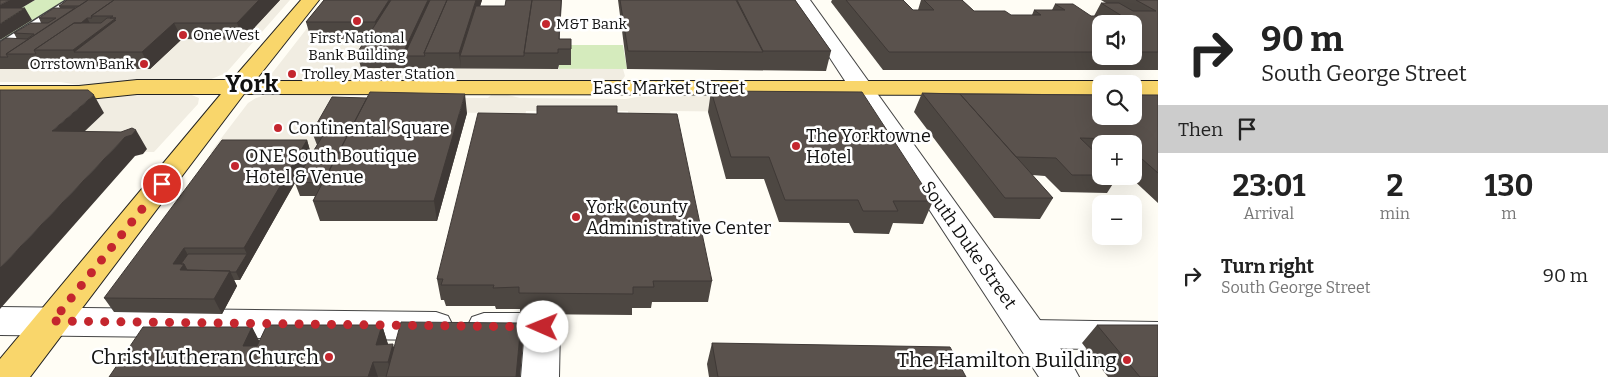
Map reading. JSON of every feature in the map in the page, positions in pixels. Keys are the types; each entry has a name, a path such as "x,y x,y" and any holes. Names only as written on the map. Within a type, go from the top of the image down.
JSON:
{"main road":[{"path":"8,377 237,88 310,0"},
{"name":"East Market Street","path":"0,93 79,93 136,87 1092,88"},
{"path":"1142,88 1158,88"}],"street":[{"path":"0,49 76,0"},
{"name":"South Duke Street","path":"801,0 1060,377"},
{"path":"0,321 543,327 540,377"},
{"path":"1031,334 1158,336"}],"green space":[{"path":"35,0 90,0 0,59 3,19"},
{"path":"560,45 623,45 627,69 559,69 559,65 571,65 571,54"}],"shaded area":[{"path":"280,0 290,0 226,73 209,80 89,87 61,82 0,82 0,69 182,39 243,39"},
{"path":"329,0 340,0 312,39 379,39 362,68 623,69 625,76 622,80 614,82 283,82 274,79 271,75 273,72"},
{"path":"132,93 187,93 199,98 198,104 154,152 64,151 104,113 0,99"},
{"path":"323,93 343,98 488,98 492,94 504,94 520,98 626,99 659,93 720,93 862,113 670,111 675,133 629,125 628,111 526,111 524,125 480,132 484,113 336,110 311,154 210,153 248,103 256,98 269,94"}],"building":[{"path":"0,0 10,0 0,5"},
{"path":"67,0 88,0 79,6 59,6"},
{"path":"88,0 114,0 91,16 92,18 87,18 81,23 74,23 34,50 36,54 6,54"},
{"path":"114,0 259,0 237,23 174,23 142,52 74,52 116,20 114,20 116,18 110,18 113,16 91,16"},
{"path":"324,0 389,0 375,22 306,22"},
{"path":"391,0 428,0 403,53 357,53"},
{"path":"430,0 447,0 424,53 425,56 404,56"},
{"path":"447,0 476,0 459,53 424,53"},
{"path":"506,0 532,0 524,56 460,56 476,6 505,6"},
{"name":"M&T Bank","path":"532,0 561,0 559,39 571,39 571,49 558,49 558,53 524,53"},
{"path":"620,0 736,0 763,52 628,51"},
{"path":"737,0 795,0 831,51 763,51"},
{"path":"846,0 903,0 913,10 934,10 924,0 962,0 974,11 1005,11 1011,15 1041,15 1034,10 1065,10 1055,4 1073,4 1092,16 1092,52 889,52"},
{"path":"1136,0 1158,0 1158,52 1142,52 1142,15 1120,15 1101,3 1119,3 1133,11 1156,11"},
{"path":"0,8 25,8 0,24"},
{"path":"54,8 75,8 6,54 8,57 0,57 0,42 6,38 27,39 34,34 14,33 31,23 48,23 56,18 39,18"},
{"path":"107,18 116,18 73,50 34,50 74,23 101,23"},
{"path":"0,90 88,90 94,95 52,131 121,132 132,128 136,130 132,135 125,137 0,268"},
{"name":"The Yorktowne Hotel","path":"711,91 862,92 933,201 893,201 898,211 863,211 858,200 785,200 769,157 731,157"},
{"path":"370,92 465,94 434,201 313,201"},
{"path":"922,93 960,94 1053,198 1005,198"},
{"path":"960,94 1092,95 1092,125 1142,125 1142,95 1158,95 1158,173 1142,159 1142,135 1092,135 1092,138 1080,138 1092,149 1092,175 1072,175 1056,158 1016,157"},
{"path":"332,97 367,98 323,183 295,182 325,132 312,132"},
{"name":"York County Administrative Center","path":"537,106 617,106 617,113 677,114 712,281 653,281 654,287 633,287 633,294 519,293 519,287 493,288 494,285 441,285 443,279 437,279 478,113 537,114"},
{"path":"222,140 307,140 244,248 184,248 173,264 184,264 180,270 230,271 214,299 104,298"},
{"path":"188,254 247,254 236,272 230,272 187,270 184,264 181,264"},
{"path":"401,322 521,323 516,377 386,377"},
{"path":"267,325 382,325 376,345 393,344 388,362 373,362 368,377 109,377 143,327 252,327 243,346 257,346"},
{"path":"1097,325 1158,325 1158,377 1140,377"},
{"path":"712,343 950,347 966,377 718,377"}],"place":[{"name":"First National Bank Building","path":"357,21"},
{"name":"M&T Bank","path":"546,24"},
{"name":"One West","path":"183,35"},
{"name":"Orrstown Bank","path":"144,64"},
{"name":"Trolley Master Station","path":"292,74"},
{"name":"Continental Square","path":"278,128"},
{"name":"The Yorktowne Hotel","path":"796,146"},
{"name":"ONE South Boutique Hotel & Venue","path":"235,166"},
{"name":"York County Administrative Center","path":"576,217"},
{"name":"Christ Lutheran Church","path":"329,357"},
{"name":"The Hamilton Building","path":"1127,360"}],"district":[{"name":"York","path":"252,84"}],"route":[{"path":"162,184 53,321 543,327"}]}
